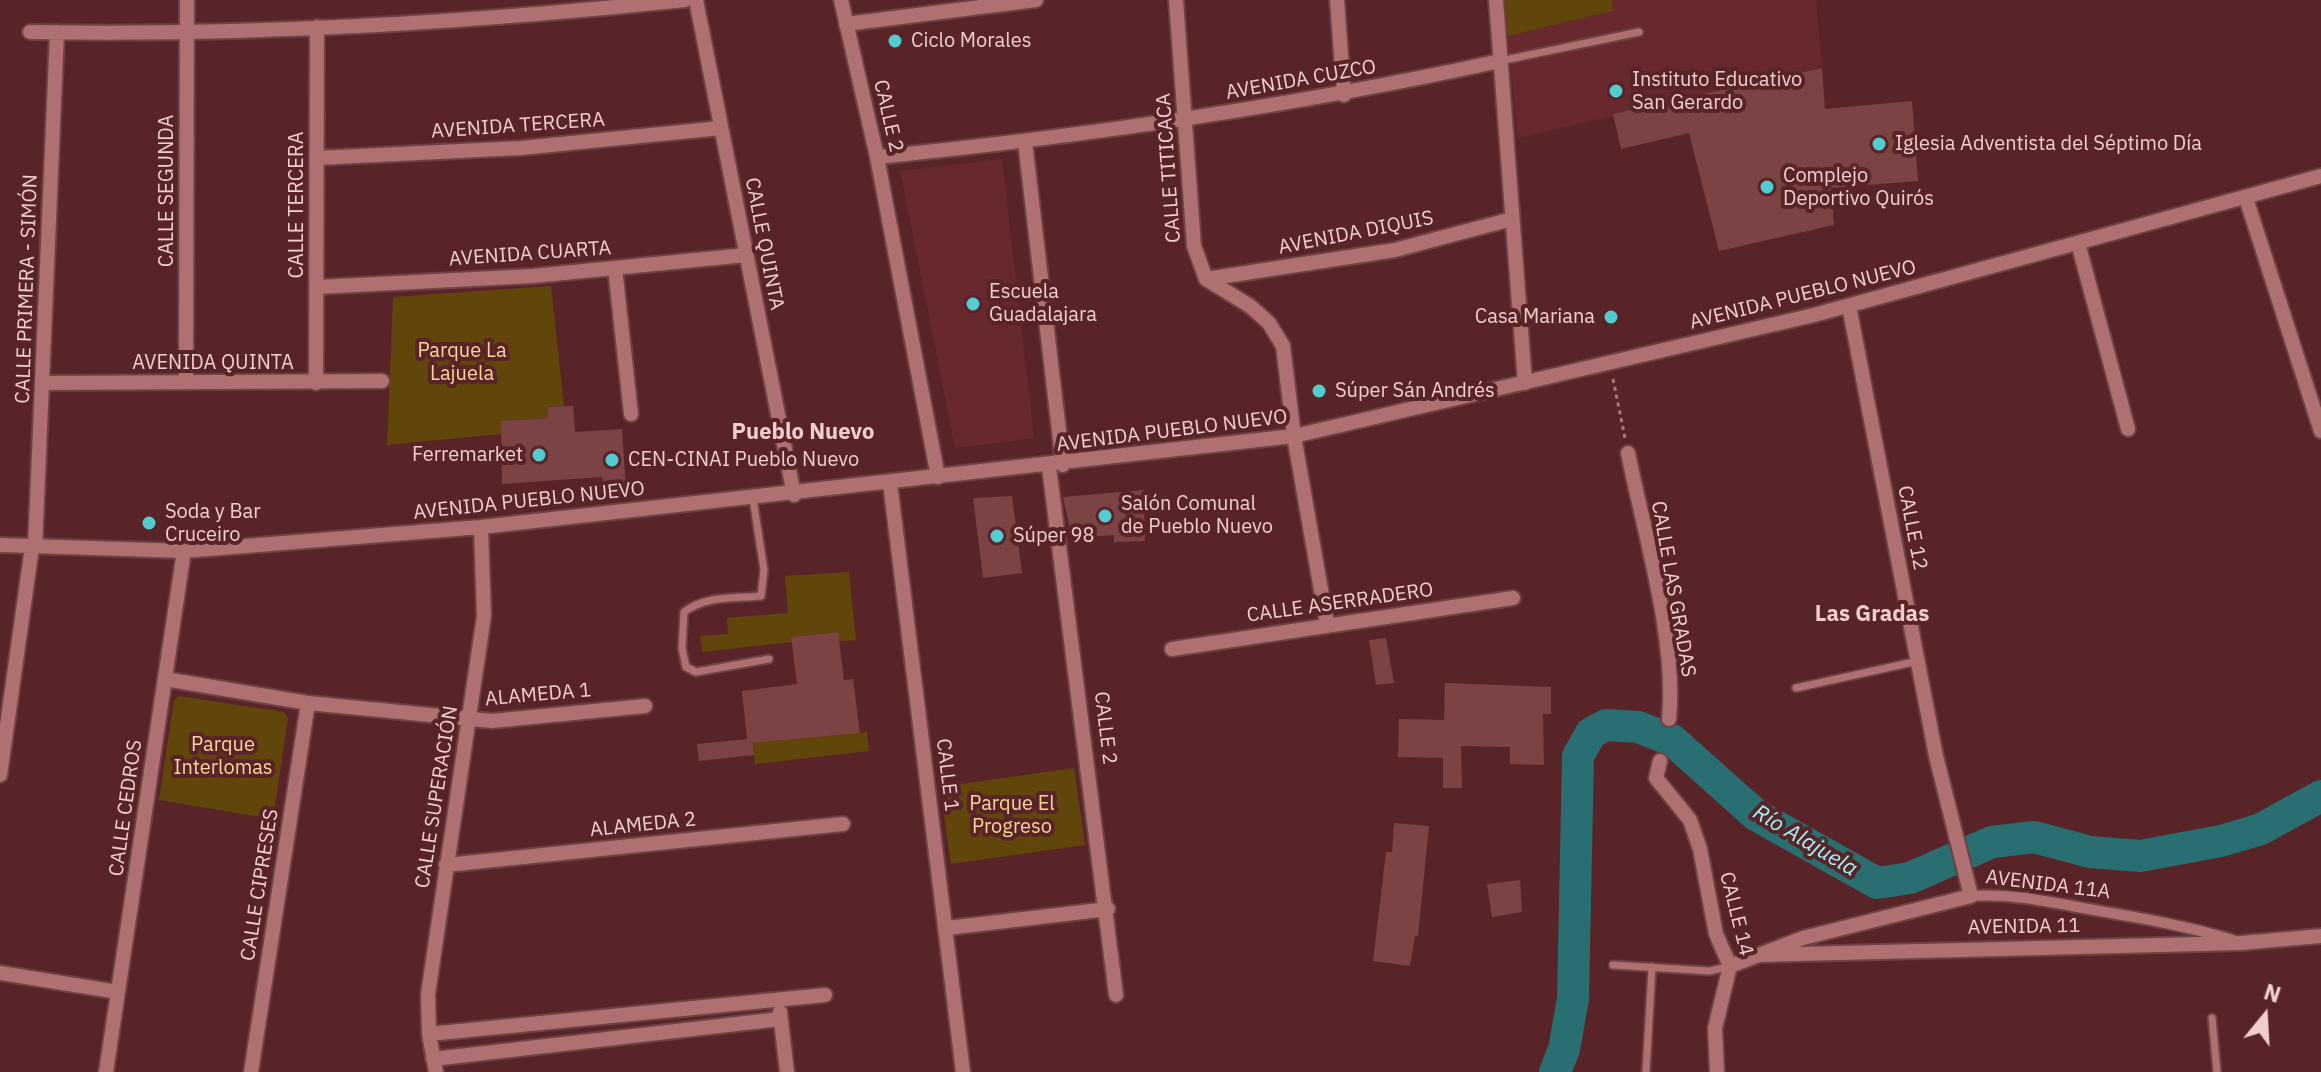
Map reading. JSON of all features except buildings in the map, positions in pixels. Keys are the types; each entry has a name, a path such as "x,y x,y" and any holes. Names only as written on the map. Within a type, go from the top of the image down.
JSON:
{"street":[{"name":"CALLE SEGUNDA","path":"186,382 187,0"},
{"path":"30,32 187,32 509,18 685,0"},
{"name":"CALLE QUINTA","path":"696,0 794,495"},
{"name":"CALLE 2","path":"841,0 877,157 938,477"},
{"path":"846,24 1036,0"},
{"name":"CALLE TITICACA","path":"1176,0 1194,246 1206,279"},
{"path":"1337,0 1344,95"},
{"path":"1496,0 1525,383"},
{"name":"CALLE TERCERA","path":"316,383 317,27"},
{"name":"CALLE PRIMERA - SIMÓN","path":"34,547 57,32"},
{"name":"AVENIDA CUZCO","path":"877,157 1025,142 1185,120 1344,95 1500,61"},
{"name":"AVENIDA TERCERA","path":"317,158 521,148 721,128"},
{"path":"1025,142 1056,466"},
{"name":"AVENIDA PUEBLO NUEVO","path":"0,545 184,551 481,527 1056,466 1294,436 1849,306 2321,176"},
{"path":"2246,198 2321,431"},
{"name":"AVENIDA DIQUIS","path":"1206,279 1395,250 1512,219"},
{"path":"2078,243 2128,429"},
{"name":"AVENIDA CUARTA","path":"317,287 615,268 746,255"},
{"path":"615,268 631,414"},
{"path":"1206,279 1250,306 1269,323 1283,346 1294,436 1327,624"},
{"name":"CALLE 12","path":"1849,306 1918,661 1971,896"},
{"name":"AVENIDA QUINTA","path":"43,383 382,381"},
{"name":"CALLE LAS GRADAS","path":"1628,453 1660,608 1672,693 1669,719"},
{"name":"CALLE 2","path":"1056,466 1116,995"},
{"name":"CALLE 1","path":"890,483 963,1072"},
{"name":"CALLE SUPERACIÓN","path":"434,1066 428,994 485,607 481,527"},
{"path":"0,775 34,547"},
{"name":"CALLE CEDROS","path":"106,1072 184,551"},
{"name":"CALLE ASERRADERO","path":"1172,649 1513,598"},
{"name":"ALAMEDA 1","path":"165,679 387,714 468,720 492,721 645,706"},
{"name":"CALLE CIPRESES","path":"251,1072 308,703"},
{"name":"CALLE 14","path":"1660,761 1656,778 1690,820 1700,849 1716,934 1730,966 1715,1028 1717,1072"},
{"name":"ALAMEDA 2","path":"446,865 843,824"},
{"name":"AVENIDA 11A","path":"1759,955 1803,938 1971,896 1992,894 2193,928 2241,943"},
{"path":"947,928 1108,909"},
{"name":"AVENIDA 11","path":"1730,966 1759,955 2241,943 2321,936"},
{"path":"0,973 118,992"},
{"path":"429,1034 825,995"},
{"path":"778,1000 787,1072"},
{"path":"434,1066 780,1019"}],"lane":[{"path":"1500,61 1639,32"},
{"path":"753,499 764,570 761,596 713,599 693,605 684,612 682,648 686,667 696,672 769,659"},
{"path":"1796,688 1918,661"},
{"path":"1613,965 1710,971 1730,966"},
{"path":"1646,1072 1652,967"},
{"path":"2212,1018 2217,1072"}],"path":[{"path":"1609,363 1628,453"}],"shaded area":[{"name":"Instituto Educativo San Gerardo","path":"1612,0 1816,0 1822,68 1518,138 1508,36 1613,11"},
{"name":"Escuela Guadalajara","path":"1002,159 1034,438 955,448 900,171"}],"green space":[{"path":"1505,0 1612,0 1613,11 1508,36"},
{"name":"Parque La Lajuela","path":"551,286 564,406 549,407 548,418 501,421 501,434 387,445 393,297"},
{"path":"849,572 856,640 839,641 837,632 792,637 792,642 702,652 700,636 728,634 727,618 788,613 785,576"},
{"name":"Parque Interlomas","path":"179,696 284,712 288,718 273,819 159,800 174,700"},
{"path":"867,732 869,751 755,764 753,743"},
{"name":"Parque El Progreso","path":"1074,768 1085,845 951,864 940,787"}],"waterway":[{"name":"Río Alajuela","path":"1555,1072 1564,1049 1573,999 1578,756 1591,733 1606,725 1638,727 1672,740 1756,815 1877,883 1910,878 1992,842 2034,837 2090,852 2140,856 2221,841 2261,829 2321,796"}],"place":[{"name":"Ciclo Morales","path":"895,41"},
{"name":"Instituto Educativo San Gerardo","path":"1616,91"},
{"name":"Iglesia Adventista del Séptimo Día","path":"1879,144"},
{"name":"Complejo Deportivo Quirós","path":"1767,187"},
{"name":"Escuela Guadalajara","path":"973,304"},
{"name":"Casa Mariana","path":"1611,317"},
{"name":"Súper Sán Andrés","path":"1319,391"},
{"name":"Ferremarket","path":"539,455"},
{"name":"CEN-CINAI Pueblo Nuevo","path":"612,460"},
{"name":"Salón Comunal de Pueblo Nuevo","path":"1105,516"},
{"name":"Soda y Bar Cruceiro","path":"149,523"},
{"name":"Súper 98","path":"997,536"}],"district":[{"name":"Pueblo Nuevo","path":"803,433"},
{"name":"Las Gradas","path":"1872,615"}]}
